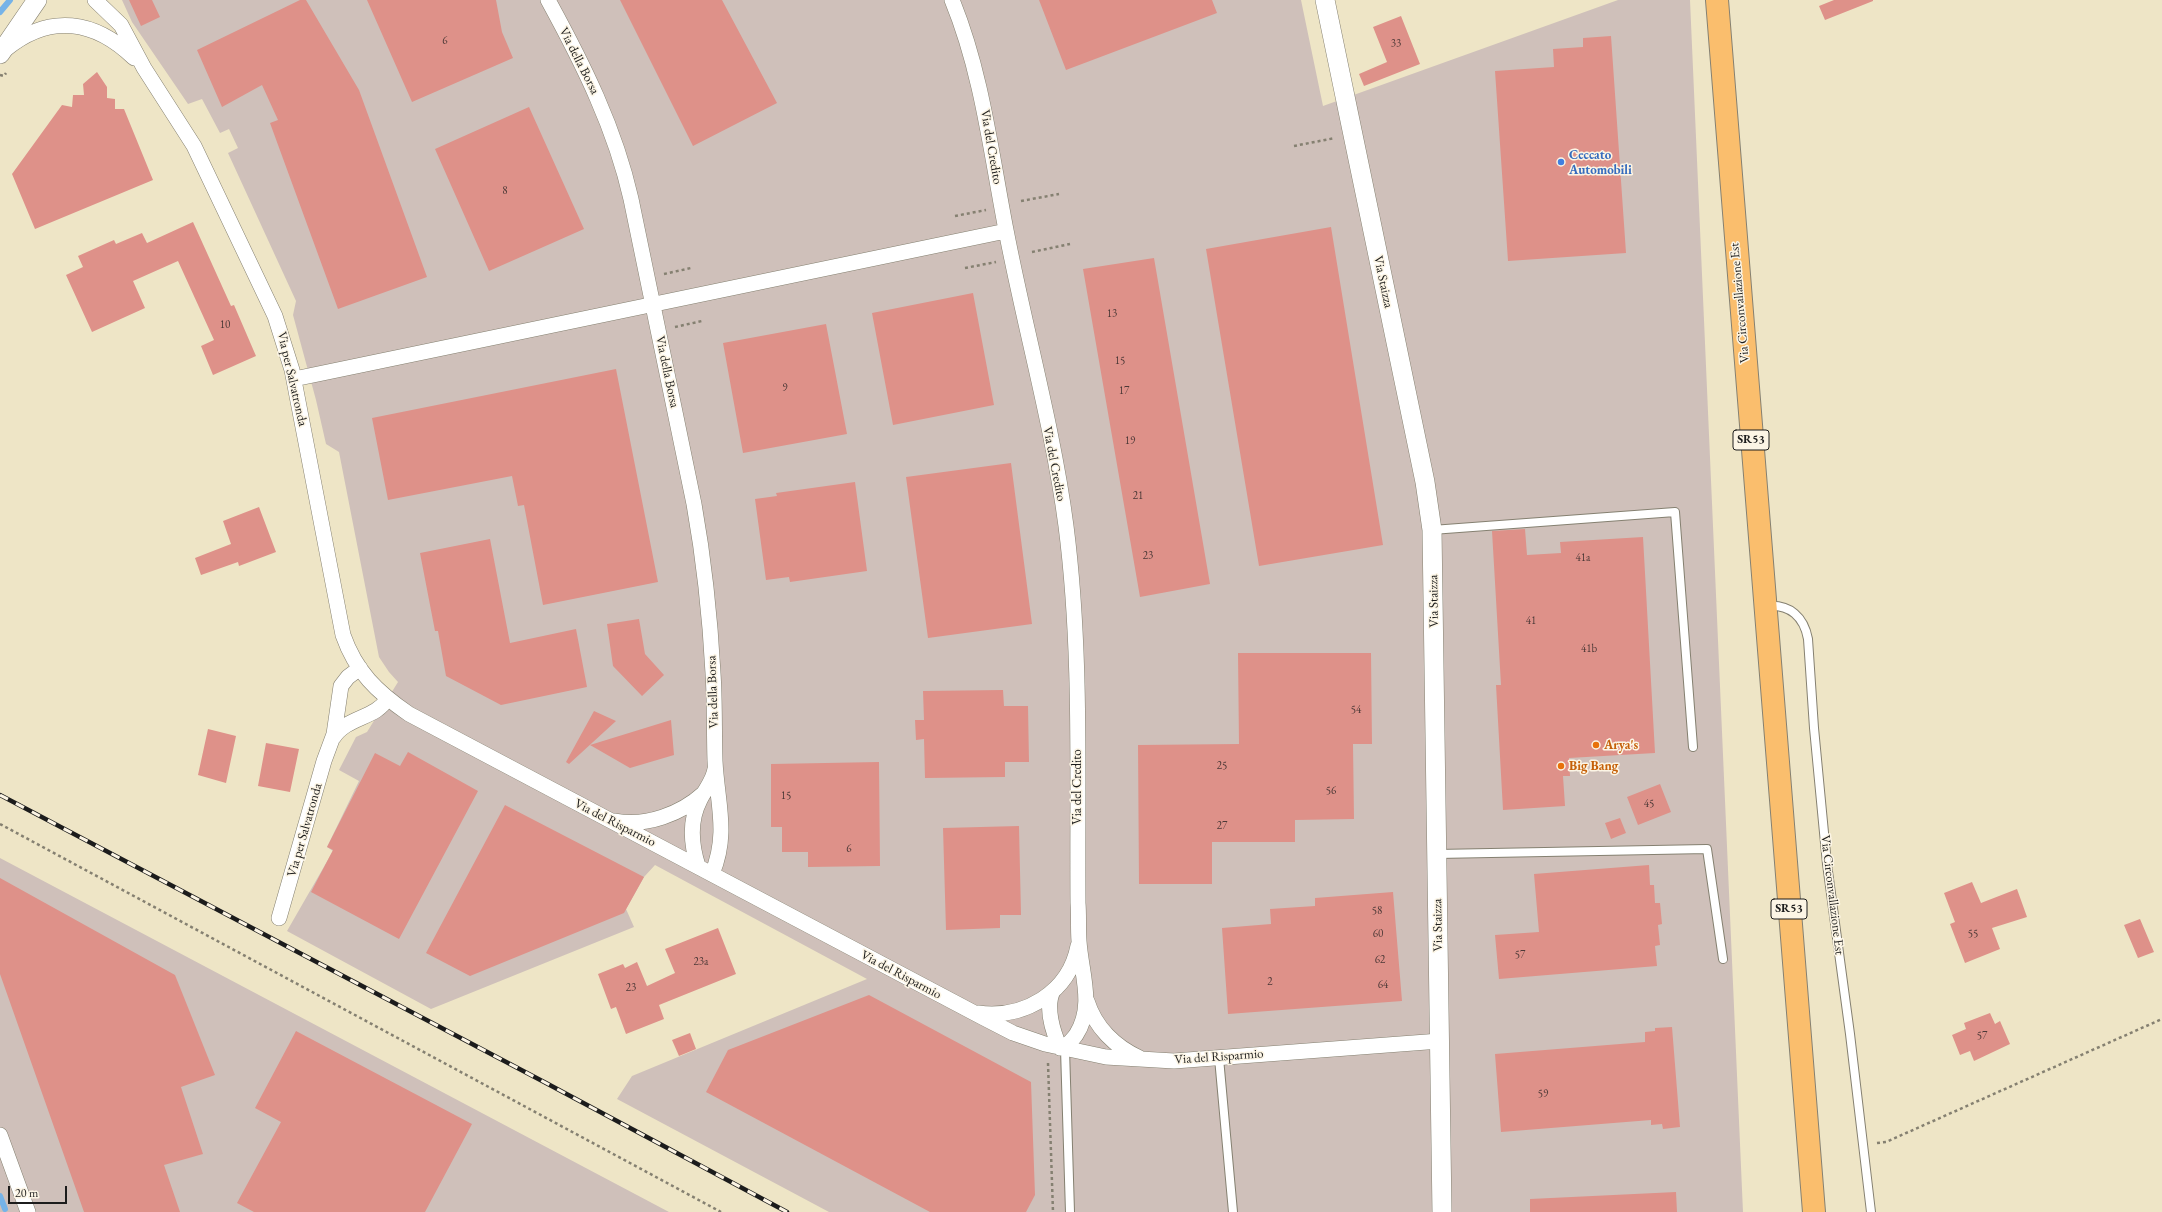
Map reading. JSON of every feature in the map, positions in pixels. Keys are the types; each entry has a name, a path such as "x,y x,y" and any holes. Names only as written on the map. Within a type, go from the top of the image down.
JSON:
{"main road":[{"name":"Via Circonvallazione Est","path":"1717,0 1764,606 1814,1212"}],"street":[{"path":"3,60 15,34 37,0"},
{"path":"15,34 48,0"},
{"name":"Via per Salvatronda","path":"95,0 121,25 144,68 188,136 209,175 275,316 294,379 341,624 346,641 360,668 373,686 387,699 409,714"},
{"name":"Via della Borsa","path":"548,0 588,78 614,138 628,186 702,550 713,674 715,760 722,825 720,849 712,874"},
{"name":"Via del Credito","path":"952,0 972,58 980,91 1006,231 1058,480 1069,559 1076,662 1079,939 1086,997 1085,1014 1080,1027 1070,1043 1063,1049 1050,1011 1050,1000 1053,991"},
{"name":"Via Staizza","path":"1325,0 1425,482 1432,530 1442,1212"},
{"name":"Via per Salvatronda","path":"3,60 16,42 38,30 56,26 77,26 108,36 124,48 144,68"},
{"path":"294,379 1006,231"},
{"name":"Via per Salvatronda","path":"279,918 338,720 341,686 348,677 360,668"},
{"name":"Via per Salvatronda","path":"331,742 336,734 347,724 376,711 387,699"},
{"name":"Via del Risparmio","path":"409,714 971,1012 1013,1033 1063,1049 1106,1057 1146,1060 1219,1058 1440,1041"},
{"name":"Via della Borsa","path":"698,866 693,846 692,832 697,806 713,778 715,760"},
{"path":"604,818 625,822 654,819 674,812 705,791"},
{"name":"Via del Credito","path":"971,1012 998,1014 1020,1010 1042,1001 1053,991 1073,963 1079,939"},
{"name":"Via del Credito","path":"1086,997 1097,1022 1111,1039 1125,1050 1146,1060"},
{"path":"0,1135 28,1212"}],"lane":[{"path":"1432,530 1675,512 1693,747"},
{"name":"Via Circonvallazione Est","path":"1764,606 1781,606 1798,616 1805,626 1808,639 1814,728 1827,864 1871,1212"},
{"path":"1437,854 1707,849 1722,959"},
{"path":"1063,1049 1070,1212"},
{"path":"1219,1058 1232,1212"}],"path":[{"path":"0,75 4,76 3,60"},
{"path":"1294,146 1337,137"},
{"path":"1021,201 1059,194"},
{"path":"955,216 986,210"},
{"path":"1032,252 1070,244"},
{"path":"965,268 996,262"},
{"path":"661,274 691,268"},
{"path":"672,327 702,321"},
{"path":"0,824 721,1212"},
{"path":"1862,1134 1872,1143 1886,1142 2162,1019"},
{"path":"1048,1062 1053,1212"}],"shaded area":[{"path":"122,0 1301,0 1323,106 1618,0 1690,0 1743,1212 829,1212 617,1099 632,1076 867,979 655,865 644,877 626,909 634,927 431,1009 287,931 333,851 327,847 359,781 339,770 356,737 367,732 398,682 379,657 339,452 326,444 316,400 293,315 296,301 228,153 238,148 229,129 220,133 202,99 188,104 132,22"},
{"path":"0,858 669,1212 0,1212"}],"building":[{"path":"129,0 152,0 160,17 141,26"},
{"path":"300,0 306,0 359,90 427,277 338,309 270,123 278,120 262,85 222,107 197,50"},
{"path":"367,0 496,0 502,32 513,58 412,102"},
{"path":"620,0 722,0 777,103 693,146"},
{"path":"1039,0 1212,0 1217,13 1066,70"},
{"path":"1834,0 1873,1 1825,20 1819,6"},
{"path":"1401,16 1420,64 1364,86 1359,74 1387,62 1373,27"},
{"name":"Ceccato Automobili","path":"1611,36 1626,253 1508,261 1495,71 1554,67 1553,49 1583,47 1583,38"},
{"path":"97,72 107,87 107,98 115,99 115,109 124,109 153,180 35,229 12,174 62,105 72,107 73,95 84,95 83,84"},
{"path":"529,107 584,229 489,271 435,149"},
{"path":"193,222 231,306 234,305 256,356 213,375 201,346 214,340 178,261 133,281 145,308 92,332 66,275 83,267 78,256 114,240 116,244 142,233 147,243"},
{"path":"1331,227 1383,545 1259,566 1206,249"},
{"path":"1154,258 1210,584 1140,597 1083,269"},
{"path":"973,293 994,405 893,425 872,313"},
{"path":"826,324 847,434 743,453 723,343"},
{"path":"616,369 658,582 543,605 524,505 518,506 512,476 388,500 372,418"},
{"path":"1011,463 1032,624 928,638 906,477"},
{"path":"855,482 867,571 790,582 789,577 766,580 755,499 777,496 776,493"},
{"path":"259,507 276,552 239,566 238,562 201,575 195,558 231,544 223,521"},
{"path":"1525,529 1527,555 1561,553 1560,542 1643,537 1655,753 1569,758 1570,776 1563,776 1565,806 1503,810 1496,685 1501,685 1492,531"},
{"path":"490,539 510,643 576,629 587,687 501,705 446,676 438,631 435,631 420,553"},
{"path":"639,619 645,654 664,675 642,696 613,666 607,624"},
{"path":"1238,653 1371,653 1372,744 1353,744 1354,819 1295,820 1295,842 1212,842 1212,884 1139,884 1138,745 1239,744"},
{"path":"1003,690 1004,706 1028,706 1029,762 1005,762 1005,777 925,778 924,739 916,740 915,720 924,720 923,691"},
{"path":"594,711 616,721 569,764 566,762"},
{"path":"671,720 674,755 630,768 590,745"},
{"path":"208,729 236,736 226,783 198,775"},
{"path":"266,743 299,749 290,792 258,786"},
{"path":"408,752 478,791 399,939 311,892 333,850 327,847 375,753 400,766"},
{"path":"879,762 880,866 808,867 808,852 782,852 782,827 771,827 771,764"},
{"path":"1660,784 1671,812 1638,825 1627,797"},
{"path":"505,805 644,877 624,913 470,976 426,953"},
{"path":"1620,818 1626,833 1611,839 1605,823"},
{"path":"1019,826 1021,915 1000,915 1000,928 946,930 943,828"},
{"path":"1649,865 1650,885 1654,885 1655,903 1660,903 1662,924 1658,925 1660,945 1655,946 1657,966 1499,979 1495,935 1539,932 1534,874"},
{"path":"0,878 175,975 215,1075 181,1087 203,1154 164,1165 180,1212 84,1212 0,974"},
{"path":"1972,882 1981,903 2017,889 2027,917 1992,928 2000,949 1965,963 1950,924 1955,922 1944,893"},
{"path":"1393,892 1402,1001 1228,1014 1222,928 1271,924 1270,909 1315,906 1315,898"},
{"path":"2140,919 2154,952 2138,958 2124,925"},
{"path":"718,928 736,974 659,1005 664,1019 626,1034 616,1007 611,1009 598,974 623,964 625,968 637,962 647,986 675,973 665,949"},
{"path":"869,995 1031,1082 1035,1195 1026,1212 930,1212 706,1092 728,1050"},
{"path":"1990,1013 1995,1024 2000,1021 2010,1044 1974,1061 1970,1051 1960,1055 1952,1035 1966,1029 1964,1023"},
{"path":"1672,1027 1680,1127 1663,1129 1662,1124 1651,1125 1651,1120 1501,1132 1495,1054 1645,1042 1645,1032 1655,1031 1655,1028"},
{"path":"296,1031 472,1124 425,1212 254,1212 237,1203 281,1122 255,1108"},
{"path":"690,1033 696,1049 679,1056 672,1040"},
{"path":"1676,1192 1677,1212 1530,1212 1530,1199"}],"waterway":[{"path":"0,12 10,0"},
{"path":"0,1196 5,1209"}],"railway":[{"path":"0,795 787,1212"}],"place":[{"name":"Ceccato Automobili","path":"1561,162"},
{"name":"Arya's","path":"1596,745"},
{"name":"Big Bang","path":"1561,766"}]}
